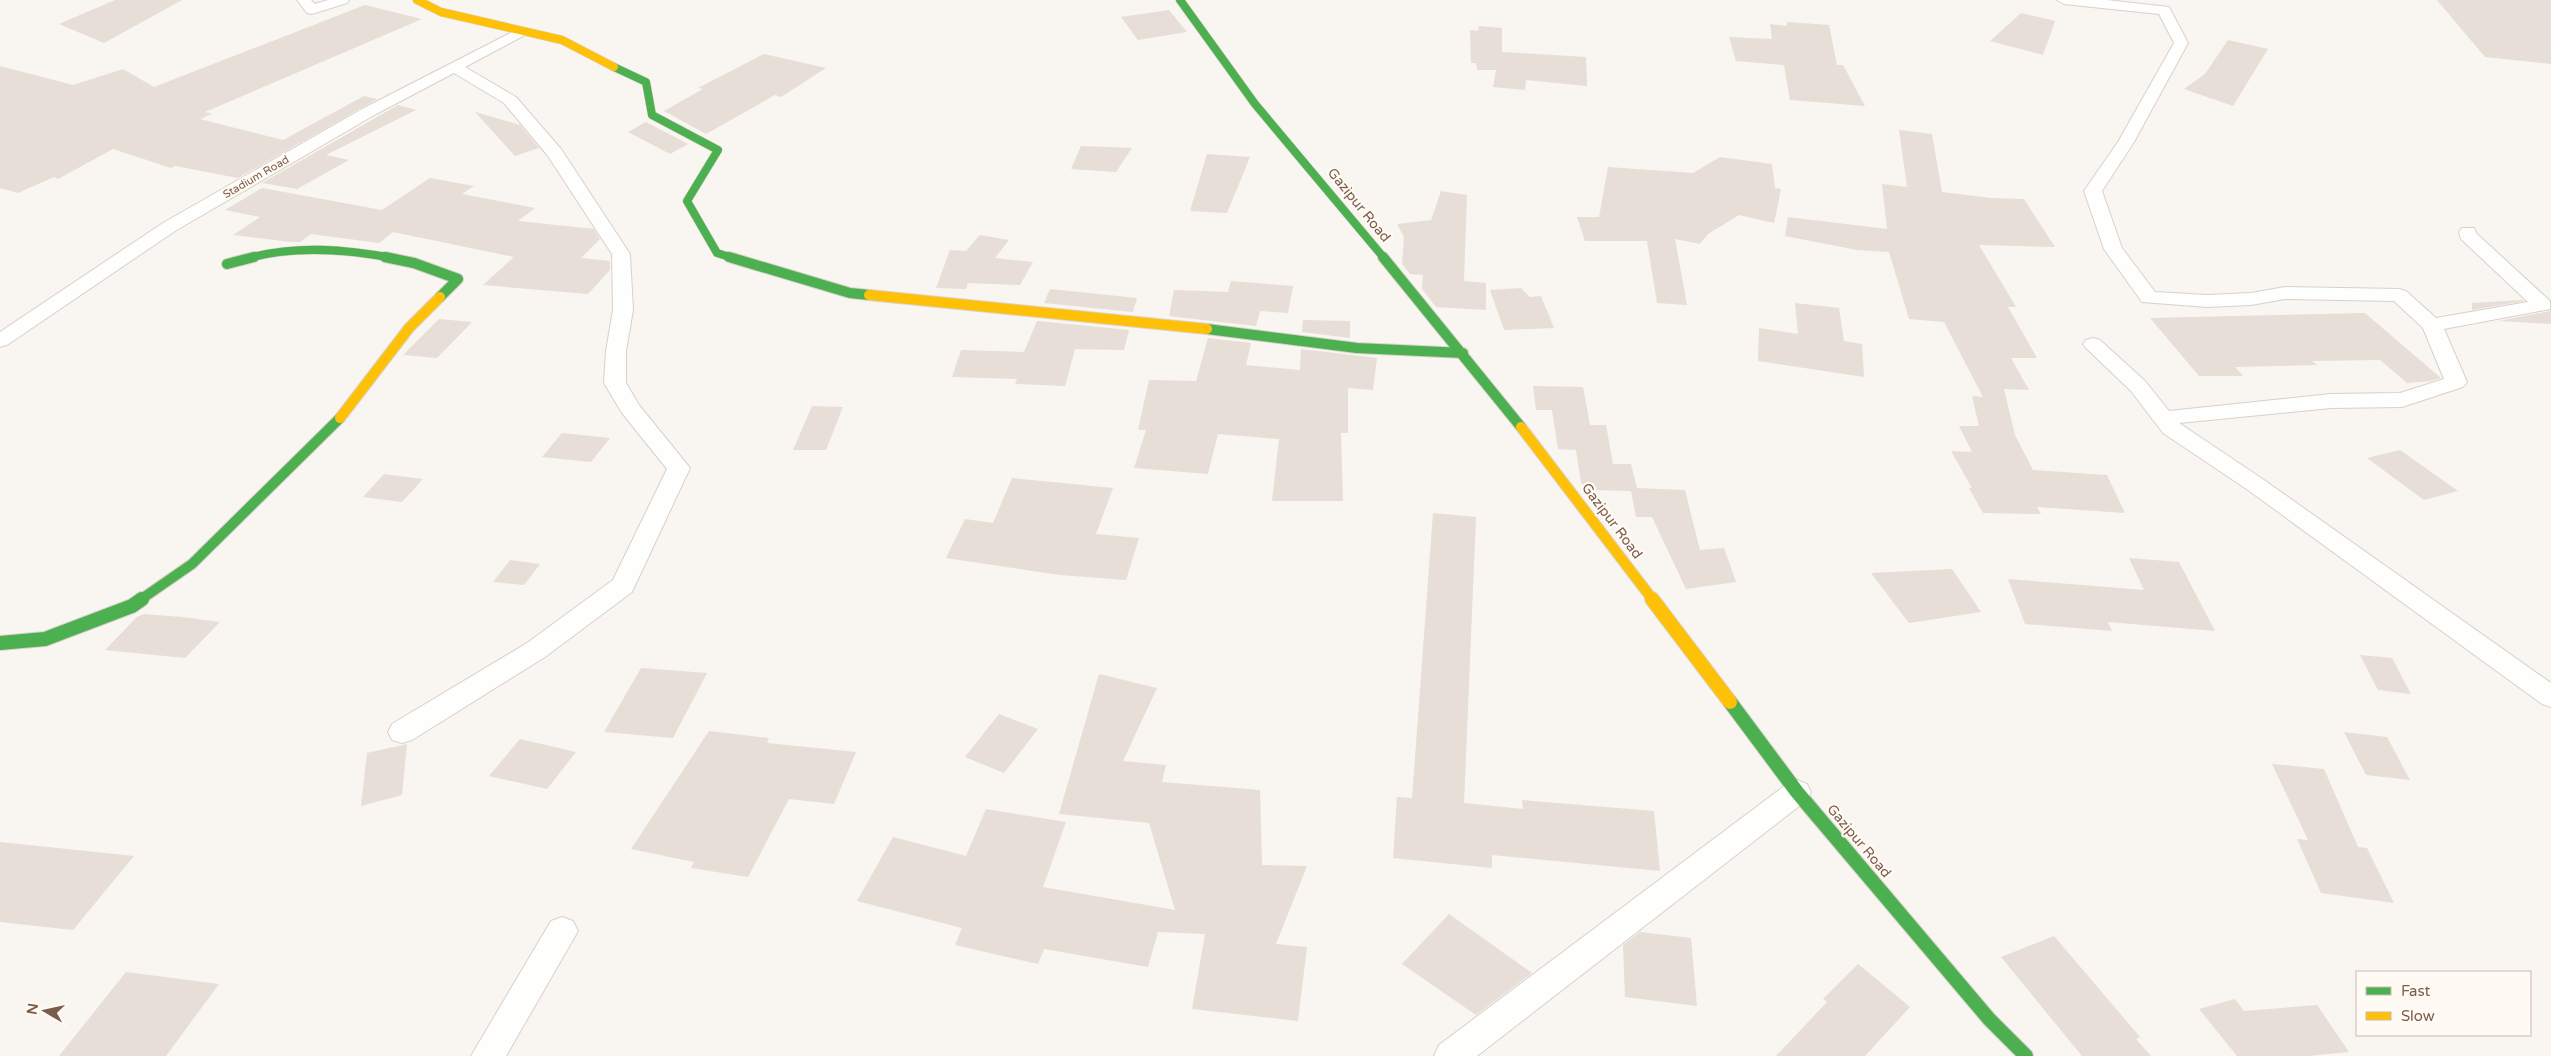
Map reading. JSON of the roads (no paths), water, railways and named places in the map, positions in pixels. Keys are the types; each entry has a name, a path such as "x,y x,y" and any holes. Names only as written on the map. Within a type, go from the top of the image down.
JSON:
{"street":[{"path":"304,0 312,10 342,0"},
{"path":"417,0 442,12 562,40 594,58 646,82 652,115 718,150 687,201 717,252 850,292 1230,331 1357,348 1463,353"},
{"name":"Gazipur Road","path":"1180,0 1255,104 1320,179 1435,323 1463,353 1601,530 1797,792 1989,1019 2026,1056"},
{"path":"2072,1 2164,10 2181,43 2126,142 2093,191 2112,249 2149,298 2207,301 2251,299 2285,293 2399,296 2432,325 2456,382 2402,400 2331,401 2162,418"},
{"name":"Stadium Road","path":"0,341 169,227 370,111 522,31"},
{"path":"402,732 536,650 623,586 679,468 630,408 615,383 616,351 623,310 621,254 556,153 521,112 510,100 454,67"},
{"path":"2432,325 2543,305 2468,235 2468,232"},
{"path":"0,643 45,638 132,606 192,564 336,422 409,328 458,279 444,272 412,264 338,251 273,252 227,264"},
{"path":"2093,344 2138,386 2170,428 2281,503 2551,697"},
{"path":"1451,1056 1797,792"},
{"path":"488,1056 562,931"}]}
